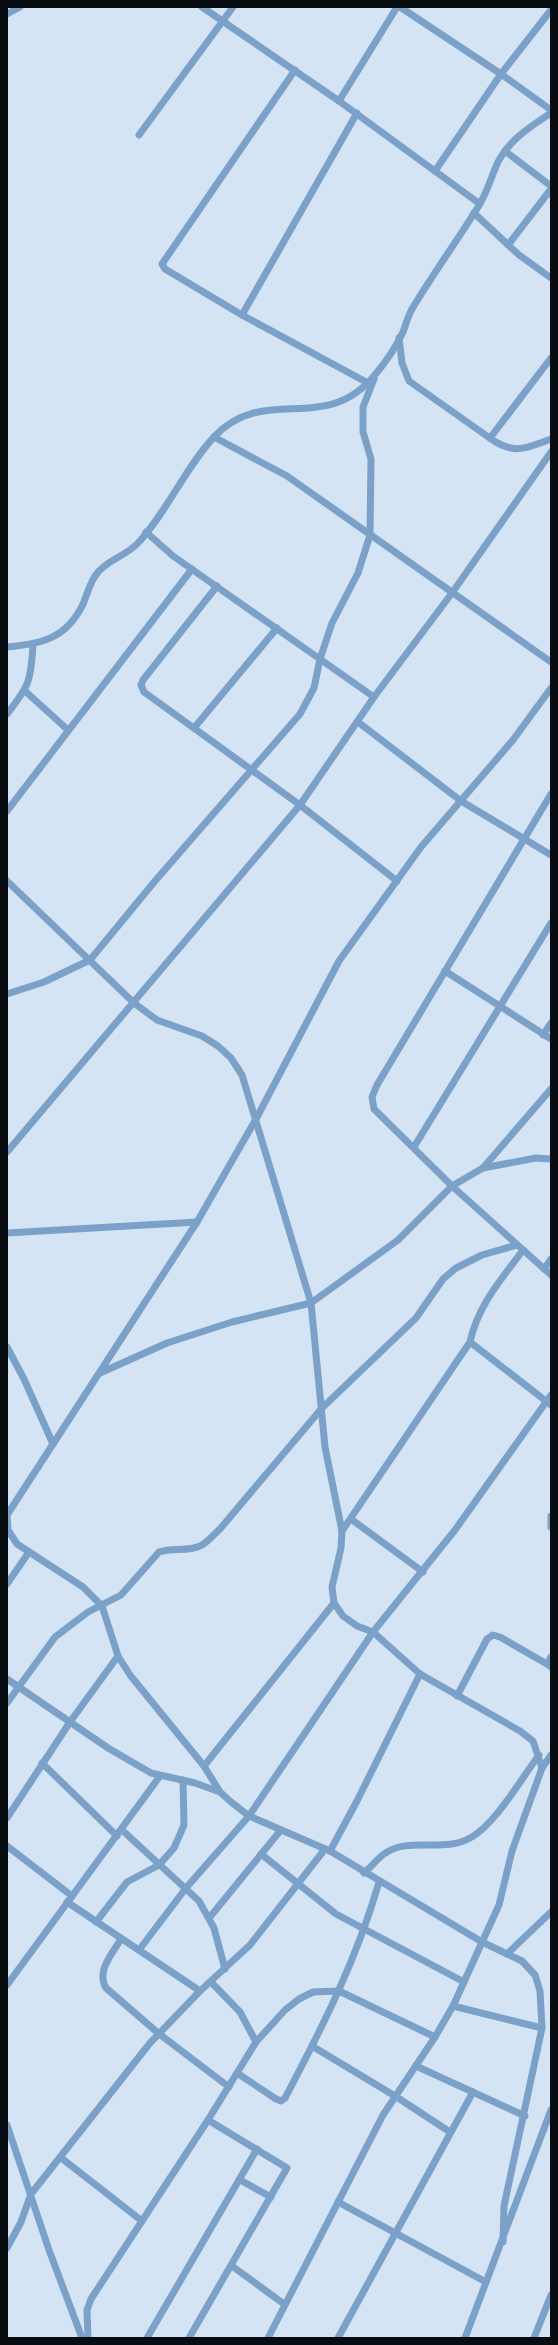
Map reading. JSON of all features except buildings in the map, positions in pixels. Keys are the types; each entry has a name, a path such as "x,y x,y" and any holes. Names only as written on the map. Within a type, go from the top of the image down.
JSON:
{"street":[{"path":"7,14 20,7"},
{"path":"202,7 224,20 339,100 480,204"},
{"path":"139,135 232,7"},
{"path":"339,100 396,7"},
{"path":"7,646 32,645 45,642 68,626 80,609 98,572 129,550 146,532 214,437 228,424 247,414 264,409 317,409 330,406 356,394 368,383 376,374 399,338 412,310 480,204 505,151 522,133 551,112 501,74 400,7"},
{"path":"435,171 501,74 551,10"},
{"path":"295,70 162,264 165,268 242,315 368,383"},
{"path":"242,315 357,113"},
{"path":"505,151 551,186"},
{"path":"508,245 551,189"},
{"path":"474,213 508,245 551,278"},
{"path":"399,338 402,363 409,381 490,438 507,449 521,450 551,439"},
{"path":"490,438 551,358"},
{"path":"7,994 44,982 90,960 154,881 300,714 314,688 320,658 332,624 358,573 370,535 371,459 363,432 363,407 376,374"},
{"path":"214,437 287,476 551,662"},
{"path":"7,1152 300,805 374,697 452,593 551,452"},
{"path":"146,532 192,569 374,697"},
{"path":"7,811 192,569"},
{"path":"217,586 143,680 141,686 144,692 300,805 397,881"},
{"path":"194,728 277,628"},
{"path":"7,714 25,691 31,672 32,645"},
{"path":"503,2242 504,2206 525,2116 542,2028 540,1990 535,1975 522,1961 482,1942 327,1850 280,1831 249,1816 220,1792 204,1766 130,1675 118,1656 102,1606 84,1587 17,1544 8,1530 7,1515 15,1500 99,1374 197,1222 256,1119 339,960 421,847 513,740 551,688"},
{"path":"25,691 68,730"},
{"path":"358,722 461,801 551,855"},
{"path":"551,794 377,1085 372,1098 374,1109 452,1186 551,1275"},
{"path":"7,881 134,1003 157,1020 202,1036 218,1046 231,1058 242,1075 311,1303 325,1447 342,1531 341,1548 332,1587 334,1603 344,1616 357,1626 373,1632 420,1674 520,1730 533,1741 539,1755 542,1768"},
{"path":"414,1147 551,923"},
{"path":"445,971 551,1039"},
{"path":"544,1035 551,1023"},
{"path":"483,1168 551,1088"},
{"path":"99,1374 167,1343 232,1322 311,1303 398,1240 452,1186 483,1168 529,1159 551,1159"},
{"path":"7,1233 15,1234 197,1222"},
{"path":"7,1703 55,1637 88,1612 121,1595 159,1552 166,1550 190,1549 202,1546 220,1529 322,1408 416,1318 447,1276 456,1268 482,1255 517,1245"},
{"path":"342,1531 470,1342 474,1322 486,1300 523,1250"},
{"path":"544,1269 551,1259"},
{"path":"139,1950 186,1888 249,1816 373,1632 423,1572 550,1401 470,1342"},
{"path":"7,1347 24,1379 53,1444"},
{"path":"7,1502 15,1500"},
{"path":"551,1516 551,1527"},
{"path":"350,1519 423,1572"},
{"path":"7,1584 29,1552"},
{"path":"204,1766 334,1603"},
{"path":"457,1696 487,1639 493,1635 500,1637 549,1666 551,1657"},
{"path":"7,1818 70,1722 118,1656"},
{"path":"7,2248 21,2222 31,2194 158,2033 262,1932 298,1884 327,1850 357,1801 420,1674"},
{"path":"7,1679 18,1688 120,1756 160,1776 183,1780 220,1792"},
{"path":"364,1873 384,1853 400,1846 452,1844 469,1839 486,1827 539,1755"},
{"path":"268,2338 284,2304 394,2096 416,2066 453,2006 499,1905 512,1850 542,1768 551,1755"},
{"path":"42,1763 117,1836"},
{"path":"7,1985 67,1902 122,1830 160,1776"},
{"path":"96,1922 127,1882 159,1865 174,1848 184,1825 183,1780"},
{"path":"122,1830 199,1901 210,1917 225,1969"},
{"path":"210,1917 280,1831"},
{"path":"7,1846 72,1896"},
{"path":"261,1854 336,1914 366,1928 464,1982"},
{"path":"237,2073 281,2101 285,2098 339,1991 366,1928 380,1882"},
{"path":"67,1902 200,1991"},
{"path":"507,1954 551,1912"},
{"path":"121,1939 102,1972 102,1981 106,1988 158,2033 229,2087"},
{"path":"211,1982 240,2012 256,2042"},
{"path":"88,2338 87,2310 91,2299 208,2120 256,2042 285,2010 298,1999 313,1992 339,1991 435,2037"},
{"path":"453,2006 542,2028"},
{"path":"312,2046 450,2132"},
{"path":"416,2066 525,2116"},
{"path":"338,2338 473,2092"},
{"path":"465,2338 503,2242 551,2110"},
{"path":"189,2338 232,2266 287,2168 208,2120"},
{"path":"7,2125 82,2338"},
{"path":"147,2338 257,2149"},
{"path":"60,2157 142,2221"},
{"path":"240,2180 271,2198"},
{"path":"338,2202 486,2282"},
{"path":"232,2266 284,2304"},
{"path":"536,2336 551,2295"}]}
